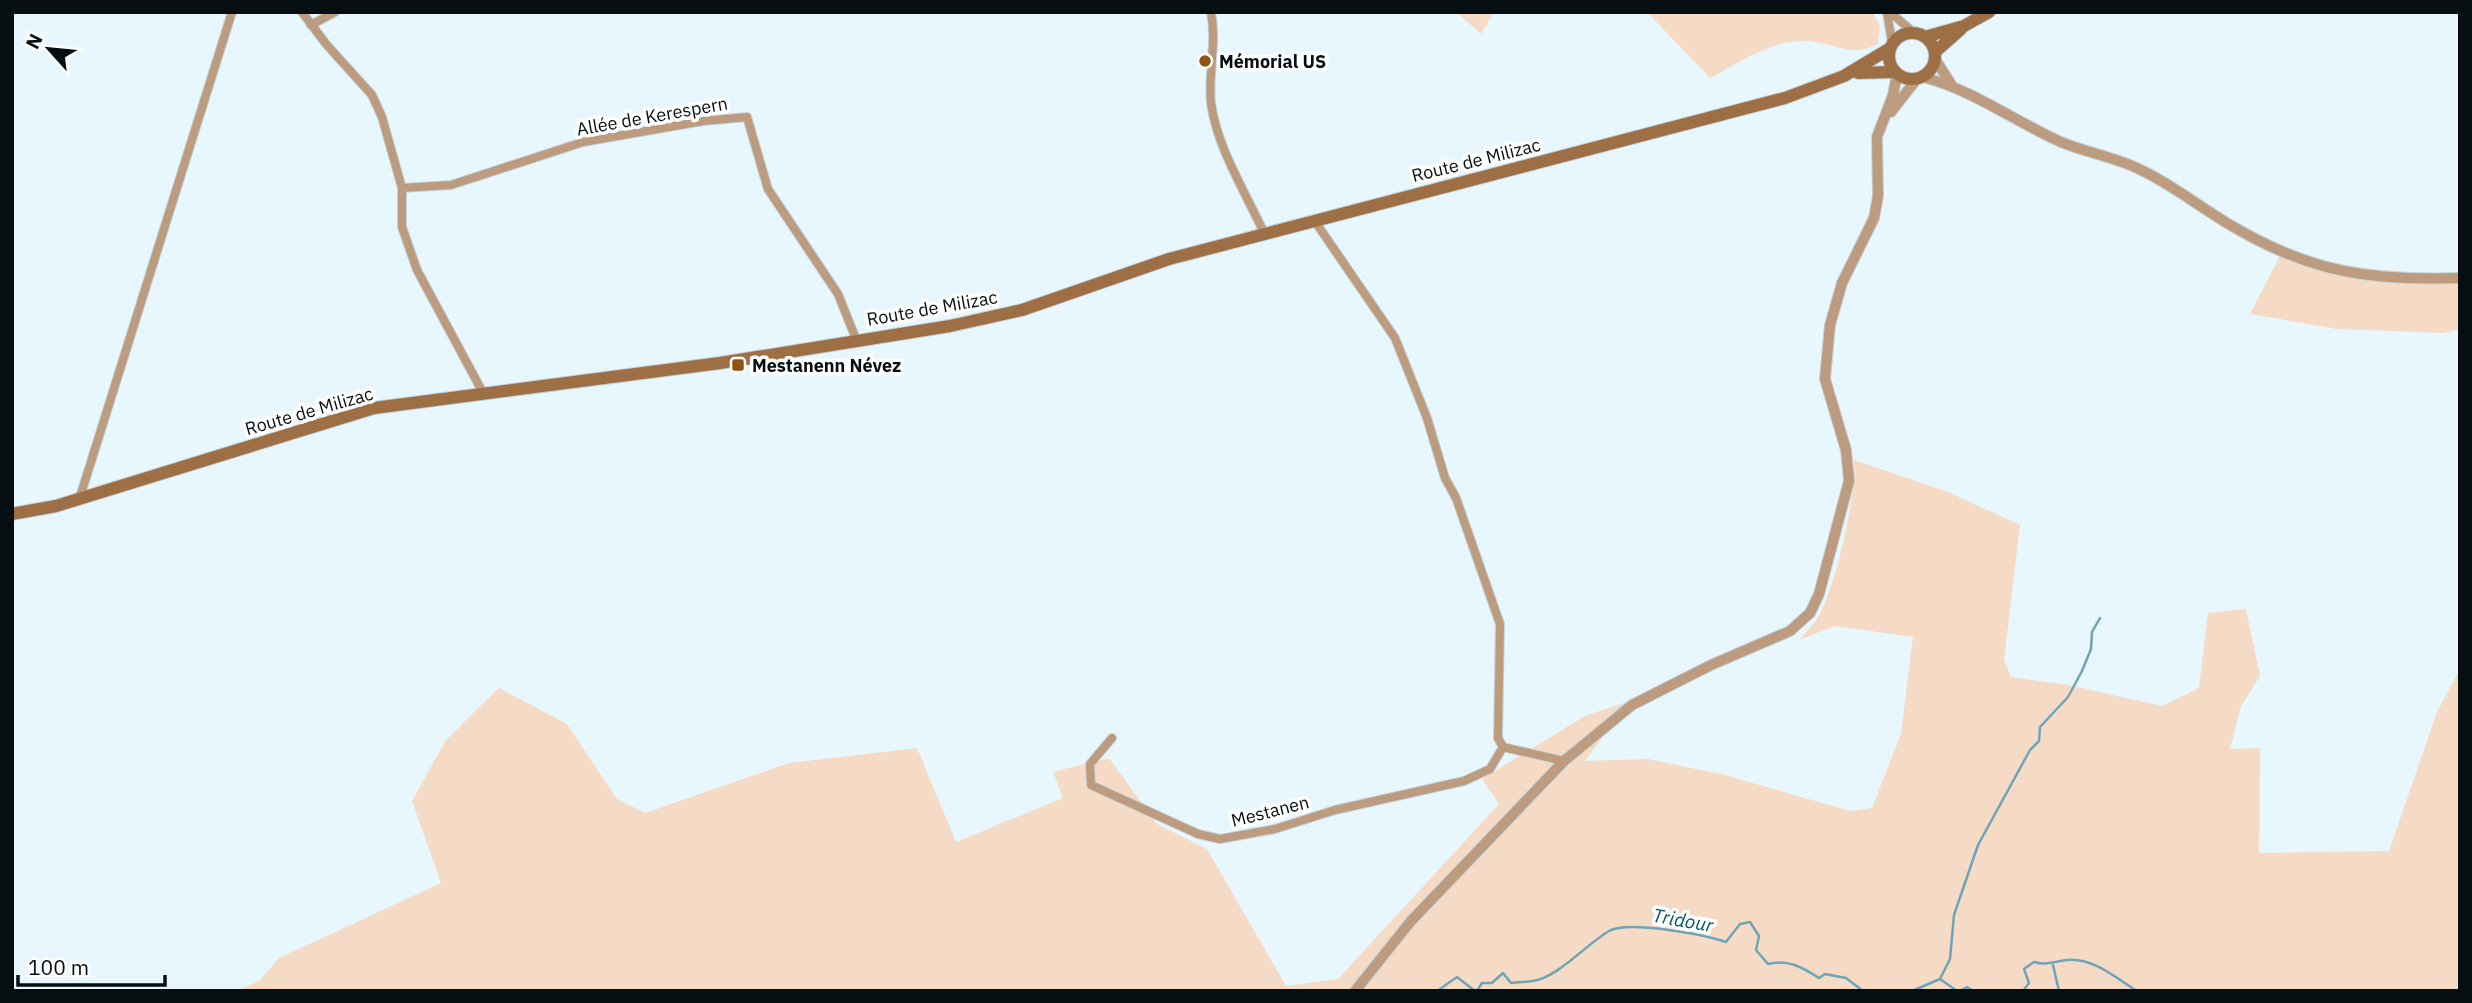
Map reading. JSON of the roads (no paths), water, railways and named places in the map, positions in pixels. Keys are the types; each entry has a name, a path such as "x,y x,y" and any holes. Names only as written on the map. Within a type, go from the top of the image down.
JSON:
{"main road":[{"path":"1964,26 1919,35 1901,35 1891,46 1888,63 1895,73 1919,78 1929,72 1935,56 1964,26 1989,12"},
{"path":"1919,35 1935,56"},
{"name":"Route de Milizac","path":"1843,76 1891,46"},
{"name":"Route de Milizac","path":"12,513 56,506 374,408 720,363 950,326 1022,310 1169,259 1264,233 1785,98 1843,76 1875,70 1895,73"}],"street":[{"path":"80,497 232,12"},
{"path":"302,12 372,95 382,117 402,188 402,227 417,270 481,389 482,396"},
{"path":"312,25 335,12"},
{"path":"1211,12 1215,48 1210,68 1212,105 1230,158 1264,233"},
{"path":"1889,12 1919,35"},
{"path":"1889,12 1891,46"},
{"path":"1935,56 1951,84"},
{"path":"1355,991 1411,921 1564,761 1632,705 1711,665 1790,631 1810,613 1819,594 1849,481 1846,450 1825,379 1824,362 1830,325 1842,283 1874,218 1878,196 1877,137 1895,73"},
{"path":"1882,123 1919,78 1951,84 2062,142 2144,171 2234,227 2314,266 2333,271 2422,279 2460,278"},
{"name":"Allée de Kerespern","path":"402,188 450,185 583,142 669,126 747,117 768,189 838,294 856,339"},
{"path":"1314,220 1395,338 1427,418 1445,478 1456,498 1500,624 1498,738 1503,747 1564,761"},
{"name":"Mestanen","path":"1112,738 1090,764 1091,785 1198,834 1220,839 1275,829 1335,810 1464,781 1490,769 1503,747"}],"waterway":[{"path":"1940,979 1950,959 1954,915 1978,845 2030,750 2039,741 2040,727 2068,697 2082,671 2091,649 2092,632 2100,618"},
{"name":"Tridour","path":"1477,991 1482,983 1492,983 1503,973 1511,983 1541,979 1609,931 1619,928 1667,930 1726,942 1740,924 1750,922 1759,936 1756,950 1768,964 1795,965 1819,978 1825,974 1846,978 1863,991"},
{"name":"Tridour","path":"2023,991 2029,983 2024,969 2034,962 2076,960 2095,965 2137,991"},
{"path":"2053,965 2059,991"},
{"name":"Tridour","path":"1437,991 1457,977 1475,991"},
{"name":"Tridour","path":"1940,979 1957,991"},
{"name":"Tridour","path":"1912,991 1940,979"},
{"name":"Tridour","path":"1960,991 1967,987 1973,991"}],"place":[{"name":"Mémorial US","path":"1205,61"},
{"name":"Mestanenn Névez","path":"738,365"}]}
